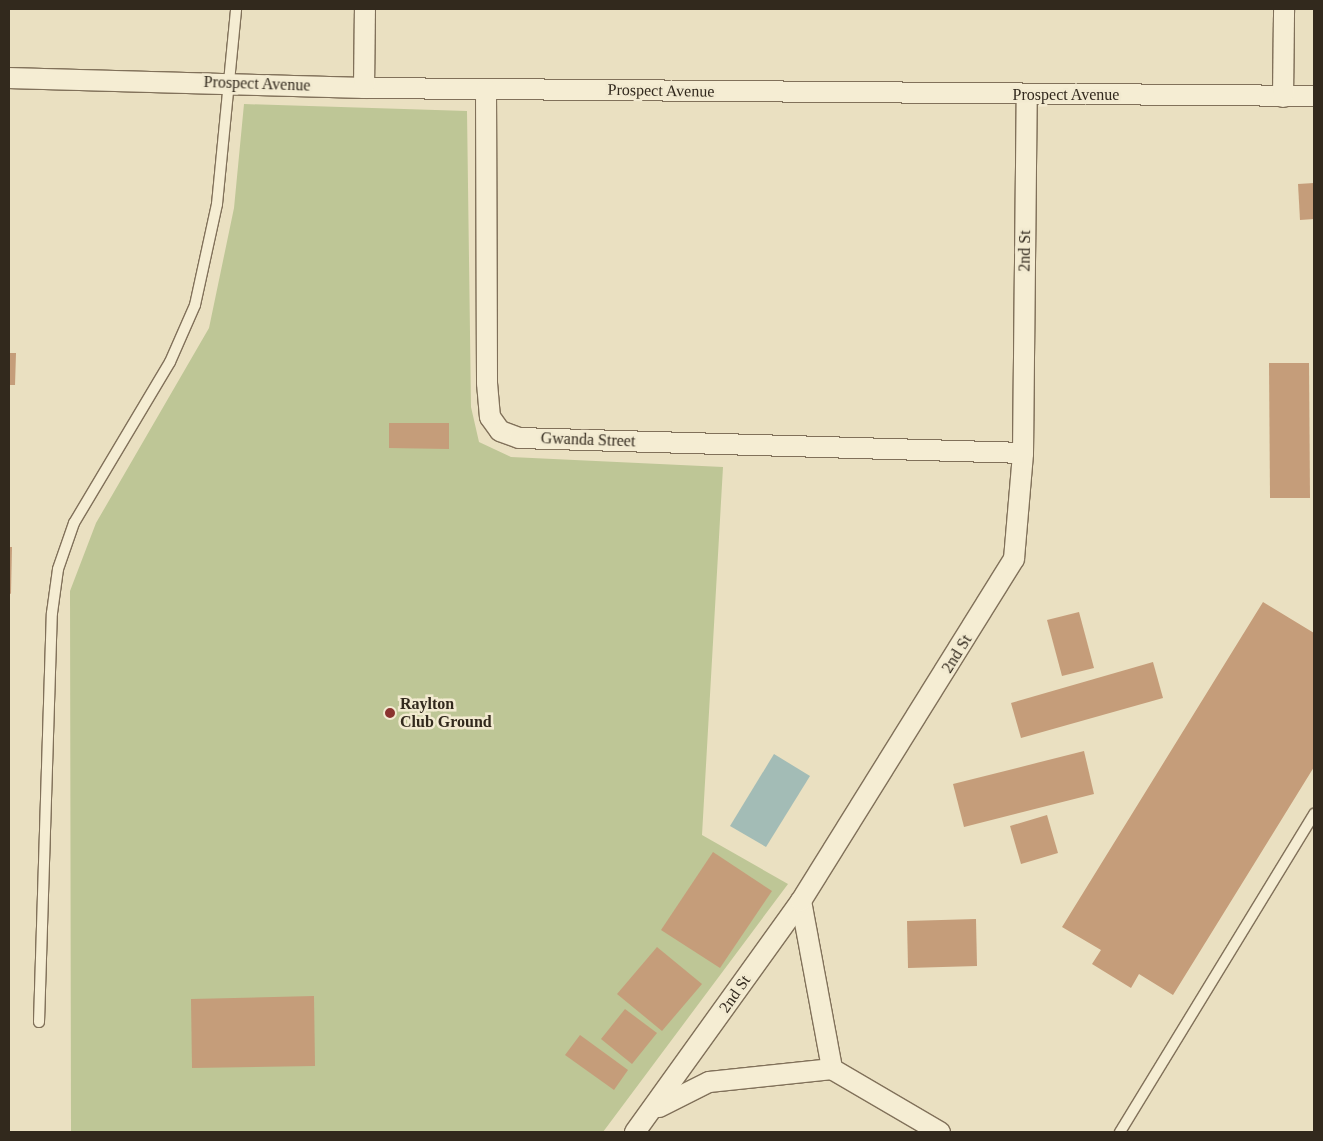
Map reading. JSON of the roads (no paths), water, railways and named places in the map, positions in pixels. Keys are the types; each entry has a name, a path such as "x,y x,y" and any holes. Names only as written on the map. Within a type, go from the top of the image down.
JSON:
{"street":[{"path":"364,88 365,9"},
{"path":"1283,97 1284,9"},
{"name":"Prospect Avenue","path":"9,78 230,82 364,88 1314,96"},
{"name":"Gwanda Street","path":"486,89 487,383 490,417 500,431 519,438 1023,453"},
{"name":"2nd St","path":"635,1132 652,1112 801,901 1014,560 1023,453 1026,95"},
{"path":"801,901 832,1068"},
{"path":"652,1112 710,1082 832,1068 940,1132"}],"lane":[{"path":"39,1022 52,613 58,569 74,523 170,362 195,305 217,204 236,9"},
{"path":"1120,1132 1314,814"}],"water":[{"path":"774,754 810,776 766,847 730,826"}],"place":[{"name":"Raylton Club Ground","path":"390,713"}]}
